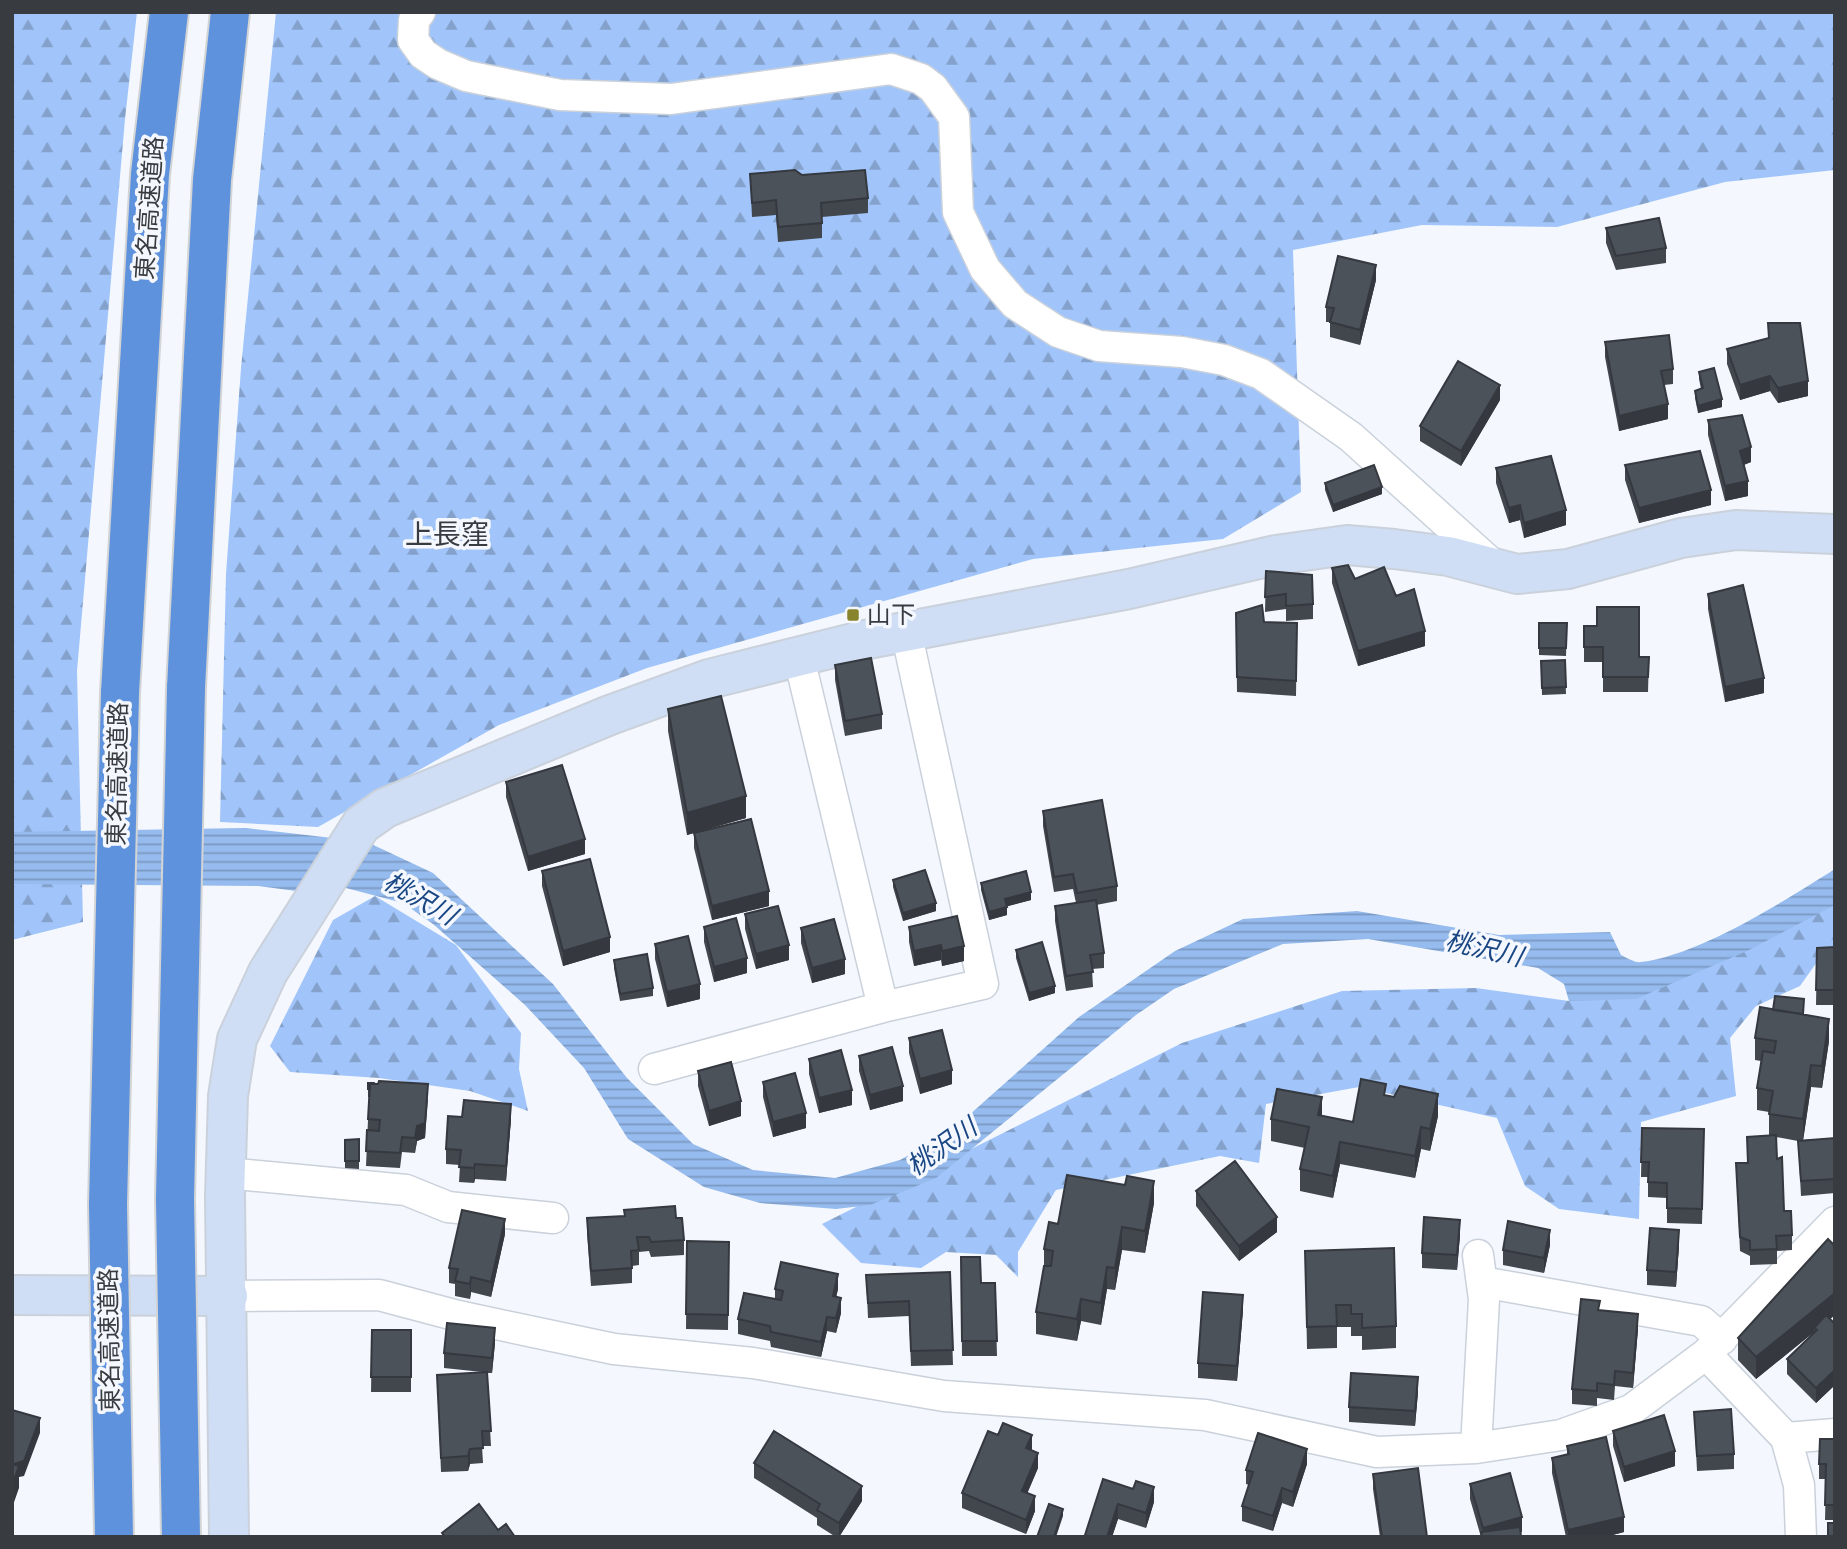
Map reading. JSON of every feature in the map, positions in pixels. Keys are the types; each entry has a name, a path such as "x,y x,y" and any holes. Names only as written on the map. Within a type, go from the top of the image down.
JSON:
{"highway":[{"name":"東名高速道路","path":"114,1537 108,1205 120,694 150,174 169,12"},
{"path":"181,1537 175,1199 186,688 212,180 230,12"}],"street":[{"path":"420,12 414,20 413,40 423,54 439,64 466,76 560,95 671,99 891,69 921,79 933,88 954,117 958,212 985,269 1015,304 1058,332 1099,346 1182,352 1224,360 1261,374 1351,436 1493,565"},
{"path":"229,1537 226,1173 228,1096 237,1039 268,972 360,825 385,807 610,715 709,679 906,631 1129,589 1276,555 1348,545 1448,556 1493,565 1517,574 1568,569 1681,538 1735,530 1835,534"},
{"path":"654,1069 883,1007 983,984 906,631"},
{"path":"799,658 883,1007"},
{"path":"226,1173 406,1190 448,1207 553,1218"},
{"path":"12,1295 379,1295 458,1316 614,1349 753,1363 944,1396 1205,1415 1377,1452 1476,1448 1561,1435 1631,1410 1714,1347 1835,1222"},
{"path":"1476,1448 1484,1299 1480,1268 1701,1321 1714,1347 1786,1438 1799,1485 1801,1537"},
{"path":"1786,1438 1835,1434"}],"green space":[{"path":"12,12 137,12 125,119 77,671 83,922 12,940"},
{"path":"276,12 1835,12 1835,170 1725,182 1557,227 1422,225 1293,250 1301,492 1223,539 1033,559 647,668 499,725 318,827 220,822 226,574 241,368"},
{"path":"375,896 456,945 521,1033 519,1069 528,1111 470,1091 379,1078 290,1072 270,1046 333,920"},
{"path":"1835,897 1835,952 1817,962 1800,986 1756,1006 1730,1038 1736,1096 1641,1122 1639,1219 1559,1209 1525,1186 1497,1118 1359,1087 1266,1104 1259,1163 1220,1156 1056,1190 1018,1252 1018,1277 996,1255 946,1252 921,1268 861,1263 822,1224 1182,1043 1342,991 1476,988 1569,1001"}],"water":[{"name":"桃沢川","path":"246,828 367,842 433,873 553,984 627,1078 693,1144 753,1170 835,1178 900,1160 950,1132 1079,1017 1175,951 1243,919 1357,911 1499,935 1610,932 1621,955 1639,962 1664,957 1715,938 1767,911 1835,869 1835,905 1747,951 1636,999 1569,1001 1564,984 1538,968 1368,939 1283,944 1174,989 1136,1015 936,1178 870,1205 836,1209 760,1203 704,1187 628,1139 584,1068 525,1005 433,924 403,903 346,888 304,892 258,886 12,884 12,832"}],"building":[{"path":"795,170 802,175 865,170 868,198 821,203 822,223 778,227 776,200 752,203 750,174"},
{"path":"1659,218 1666,248 1616,256 1606,228"},
{"path":"1338,256 1376,265 1360,330 1330,322 1334,308 1326,307"},
{"path":"1768,323 1800,323 1808,381 1778,388 1770,376 1740,385 1727,349 1769,338"},
{"path":"1669,335 1673,369 1661,371 1668,404 1619,416 1605,342"},
{"path":"1458,361 1500,385 1461,451 1420,426"},
{"path":"1714,368 1722,399 1698,406 1695,391 1703,388 1699,372"},
{"path":"1742,415 1751,447 1740,451 1748,481 1725,486 1708,420"},
{"path":"1700,451 1711,490 1639,508 1625,465"},
{"path":"1551,456 1566,510 1524,523 1520,505 1509,508 1496,468"},
{"path":"1374,465 1382,487 1333,505 1325,483"},
{"path":"1348,565 1355,579 1384,567 1396,596 1414,589 1425,631 1358,651 1332,568"},
{"path":"1266,571 1312,575 1313,604 1286,606 1286,594 1265,597"},
{"path":"1743,585 1764,678 1725,687 1708,594"},
{"path":"1262,605 1264,622 1297,623 1296,681 1237,677 1236,613"},
{"path":"1597,607 1639,607 1639,657 1649,657 1648,677 1603,677 1603,647 1584,647 1584,626 1597,626"},
{"path":"1539,623 1567,623 1566,648 1539,648"},
{"path":"871,658 882,714 845,721 835,665"},
{"path":"1565,660 1566,687 1542,688 1541,661"},
{"path":"721,696 746,796 687,813 668,709"},
{"path":"562,765 585,839 528,857 506,782"},
{"path":"1102,800 1117,886 1077,893 1073,874 1054,877 1043,811"},
{"path":"751,819 769,891 712,906 694,833"},
{"path":"590,859 610,937 563,951 542,871"},
{"path":"925,870 936,903 903,913 893,880"},
{"path":"1026,871 1031,892 1005,899 1007,907 989,912 981,883"},
{"path":"1096,900 1104,953 1090,955 1093,972 1066,976 1055,906"},
{"path":"778,906 789,945 756,954 745,914"},
{"path":"957,916 964,946 942,951 941,945 914,951 909,927"},
{"path":"736,918 747,958 714,967 704,927"},
{"path":"834,919 845,959 812,968 801,928"},
{"path":"688,936 700,984 667,992 655,944"},
{"path":"1042,942 1055,986 1029,993 1016,950"},
{"path":"1835,947 1835,990 1816,990 1817,948"},
{"path":"647,954 653,988 620,994 614,960"},
{"path":"1775,996 1804,999 1803,1014 1773,1010"},
{"path":"1760,1007 1829,1019 1822,1066 1811,1065 1803,1119 1769,1114 1773,1091 1757,1088 1763,1051 1774,1053 1776,1041 1755,1038"},
{"path":"942,1030 952,1070 920,1079 909,1038"},
{"path":"892,1047 903,1086 870,1095 859,1056"},
{"path":"841,1050 852,1090 819,1098 809,1059"},
{"path":"731,1062 741,1101 709,1111 698,1071"},
{"path":"795,1073 806,1113 773,1122 763,1082"},
{"path":"1361,1079 1386,1084 1384,1095 1394,1097 1400,1086 1438,1094 1430,1129 1421,1127 1415,1156 1340,1142 1333,1176 1300,1169 1309,1127 1271,1119 1277,1089 1322,1097 1318,1115 1353,1122"},
{"path":"379,1081 428,1084 425,1123 417,1126 415,1138 402,1137 400,1153 366,1151 367,1130 379,1131 380,1120 368,1119 370,1084 378,1084"},
{"path":"464,1100 511,1104 506,1166 475,1164 474,1168 459,1167 461,1150 446,1149 448,1116 462,1117"},
{"path":"1642,1128 1704,1129 1702,1209 1667,1208 1667,1183 1648,1182 1649,1162 1641,1162"},
{"path":"1776,1135 1777,1159 1782,1157 1784,1211 1791,1211 1792,1235 1776,1236 1777,1249 1750,1250 1750,1241 1740,1237 1736,1163 1748,1163 1747,1137"},
{"path":"1835,1138 1835,1179 1801,1181 1798,1141"},
{"path":"359,1139 359,1161 345,1161 345,1140"},
{"path":"1235,1161 1277,1217 1239,1246 1196,1191"},
{"path":"1067,1175 1125,1185 1127,1176 1154,1181 1145,1231 1122,1227 1115,1268 1107,1267 1101,1303 1081,1299 1077,1319 1036,1312 1044,1266 1051,1266 1053,1251 1044,1249 1049,1222 1058,1224"},
{"path":"675,1206 676,1218 682,1218 684,1240 651,1242 649,1237 637,1237 639,1250 631,1251 632,1268 591,1271 587,1218 625,1216 624,1210"},
{"path":"462,1210 505,1219 491,1282 471,1277 470,1284 455,1281 458,1269 449,1268"},
{"path":"1424,1217 1460,1220 1457,1255 1422,1253"},
{"path":"1508,1221 1550,1230 1544,1258 1503,1250"},
{"path":"1650,1228 1679,1230 1676,1272 1647,1270"},
{"path":"1828,1239 1835,1246 1835,1293 1756,1357 1738,1338"},
{"path":"687,1241 729,1242 728,1315 686,1314"},
{"path":"1394,1248 1396,1326 1362,1328 1362,1314 1351,1314 1351,1305 1336,1305 1337,1326 1307,1327 1305,1251"},
{"path":"961,1257 980,1257 981,1283 995,1283 997,1341 962,1341"},
{"path":"781,1262 838,1274 833,1296 841,1298 836,1318 827,1317 821,1342 771,1332 770,1326 738,1319 744,1293 781,1300 783,1291 775,1289"},
{"path":"950,1272 953,1350 911,1351 909,1301 868,1303 866,1275"},
{"path":"1203,1292 1243,1295 1237,1366 1198,1363"},
{"path":"1581,1299 1600,1301 1598,1310 1638,1314 1633,1373 1615,1371 1614,1385 1597,1383 1597,1391 1572,1389"},
{"path":"1826,1315 1835,1324 1835,1370 1816,1388 1787,1359 1817,1330 1814,1328"},
{"path":"447,1323 495,1328 492,1358 444,1353"},
{"path":"372,1330 411,1330 411,1377 371,1377"},
{"path":"487,1372 491,1431 482,1431 483,1448 470,1449 468,1456 441,1458 437,1375"},
{"path":"1351,1373 1418,1377 1415,1411 1349,1407"},
{"path":"1731,1409 1734,1454 1697,1456 1694,1412"},
{"path":"12,1410 40,1418 24,1461 14,1464 12,1463"},
{"path":"1664,1415 1675,1451 1624,1467 1613,1431"},
{"path":"1003,1423 1032,1435 1026,1448 1038,1453 1022,1491 1035,1496 1026,1520 962,1493 988,1431 998,1435"},
{"path":"774,1431 862,1486 839,1523 817,1510 820,1504 754,1463"},
{"path":"1258,1433 1307,1449 1293,1492 1282,1488 1273,1516 1242,1506 1253,1472 1246,1470"},
{"path":"1606,1437 1624,1517 1568,1530 1552,1458 1569,1454 1567,1446"},
{"path":"1820,1439 1835,1439 1835,1505 1825,1505 1826,1464 1819,1464"},
{"path":"12,1464 19,1466 12,1486"},
{"path":"1418,1468 1427,1537 1382,1537 1373,1474"},
{"path":"1510,1473 1522,1517 1483,1528 1470,1484"},
{"path":"1103,1479 1133,1489 1136,1481 1154,1487 1146,1513 1118,1504 1107,1537 1091,1537 1085,1535"},
{"path":"479,1504 498,1530 506,1524 515,1537 445,1537 442,1533"},
{"path":"1049,1504 1063,1509 1054,1537 1037,1537"},
{"path":"1828,1523 1835,1523 1835,1537 1828,1537"},
{"path":"1520,1527 1521,1537 1482,1537 1481,1532"}],"place":[{"name":"山下","path":"853,615"}],"district":[{"name":"上長窪","path":"447,535"}]}
